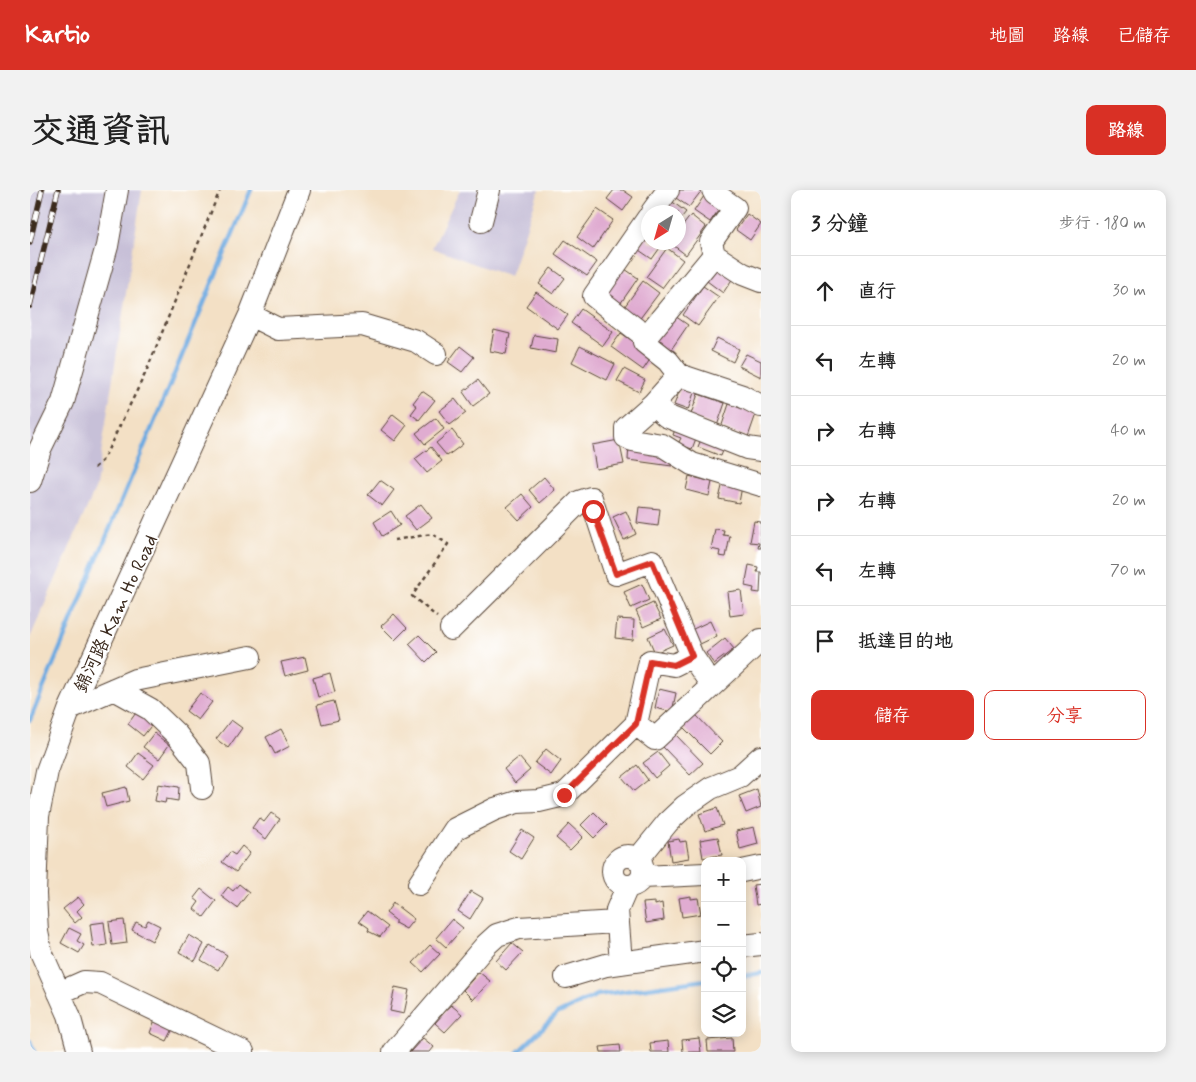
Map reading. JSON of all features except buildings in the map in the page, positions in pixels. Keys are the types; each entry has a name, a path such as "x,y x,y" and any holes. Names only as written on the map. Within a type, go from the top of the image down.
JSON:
{"street":[{"path":"30,481 40,449 63,402 107,246 117,190"},
{"name":"錦河路 Kam Ho Road","path":"79,1052 69,1015 44,961 37,932 35,862 38,816 47,771 70,708 250,315 299,190"},
{"path":"481,221 489,190"},
{"path":"657,205 668,190"},
{"path":"713,190 715,194 735,208 711,242 714,255 743,274 761,281"},
{"path":"641,228 594,296 646,337"},
{"path":"714,255 646,337 644,342 668,361 679,375 742,396 761,406"},
{"path":"250,315 278,329 362,324 416,341 436,354"},
{"path":"679,375 653,404 626,428 624,432 626,437 632,440 662,445 692,464 761,486"},
{"path":"653,404 666,416 747,448 761,450"},
{"path":"452,629 579,502 591,498 616,574 652,561 692,656 711,684"},
{"path":"636,724 656,739 711,684 761,640"},
{"path":"419,884 455,830 495,810 517,802 539,802 564,795 636,724 650,661 674,665 692,656"},
{"path":"70,708 135,680 250,657"},
{"path":"114,689 150,709 177,735 199,763 202,773 202,788"},
{"path":"621,963 616,910 668,822 697,796 740,776 761,757"},
{"path":"746,870 761,867"},
{"path":"636,874 701,874"},
{"path":"394,1052 486,944 497,935 520,928 616,922"},
{"path":"746,946 761,944"},
{"path":"566,977 606,965 701,953"},
{"path":"59,993 84,982 100,983 243,1052"}],"path":[{"path":"94,468 103,460 146,372 220,190"},
{"path":"394,540 432,534 448,544 412,596 452,629"}],"shaded area":[{"path":"30,190 142,190 96,487 30,638"},
{"path":"460,190 539,190 510,277 432,248"}],"waterway":[{"path":"30,720 251,190"},
{"path":"746,975 761,973"},
{"path":"518,1052 557,1014 597,995 701,981"},
{"path":"30,1041 34,1052"}],"railway":[{"path":"30,242 42,190"},
{"path":"30,306 58,190"}],"route":[{"path":"564,795 636,724 650,661 674,665 692,656 652,561 616,574 593,511"}]}
